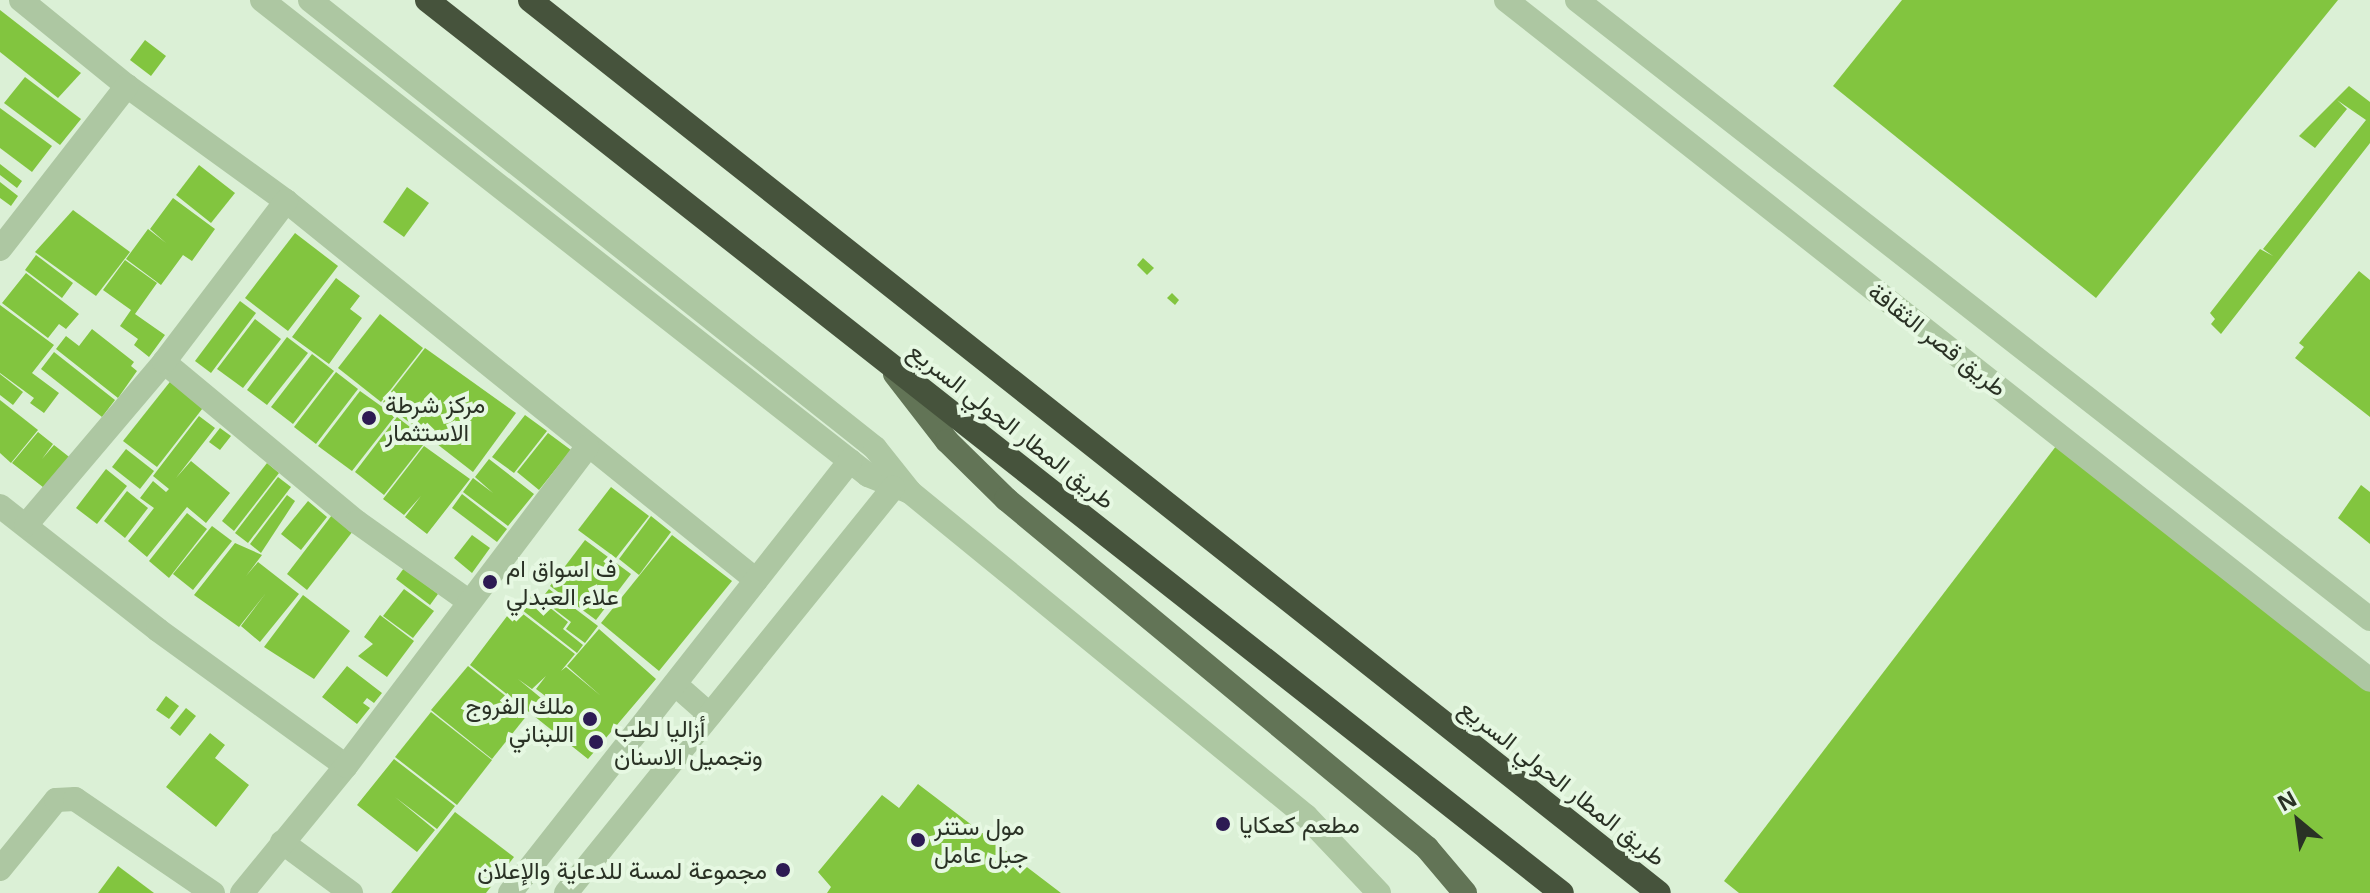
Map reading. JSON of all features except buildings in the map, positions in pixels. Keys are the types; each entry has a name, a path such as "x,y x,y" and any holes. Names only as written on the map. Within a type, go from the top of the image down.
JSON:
{"highway":[{"name":"طريق المطار الحولي السريع","path":"427,0 1562,893"},
{"name":"طريق المطار الحولي السريع","path":"530,0 1659,893"}],"main road":[{"path":"884,360 947,441 1006,499 1427,848 1465,893"}],"street":[{"path":"21,0 127,86 286,201 587,447 756,580"},
{"path":"262,0 850,461 902,490 1306,816 1379,893"},
{"path":"310,0 875,448 902,490"},
{"name":"طريق قصر الثقافة","path":"1506,0 2370,680"},
{"name":"طريق قصر الثقافة","path":"1577,0 2370,619"},
{"path":"0,249 127,86"},
{"path":"26,525 164,362 286,201"},
{"path":"164,362 357,522 468,601"},
{"path":"242,893 346,766 587,447"},
{"path":"510,893 850,461"},
{"path":"566,893 710,715 902,490"},
{"path":"0,506 158,630 346,766"},
{"path":"676,685 710,715"},
{"path":"0,869 56,800 75,799 213,893"},
{"path":"282,842 351,893"}],"place":[{"name":"مركز شرطة الاستثمار","path":"369,418"},
{"name":"ف اسواق ام علاء العبدلي","path":"490,582"},
{"name":"ملك الفروج اللبناني","path":"590,719"},
{"name":"أزاليا لطب وتجميل الاسنان","path":"596,742"},
{"name":"مطعم كعكايا","path":"1223,824"},
{"name":"مول ستنر جبل عامل","path":"918,840"},
{"name":"مجموعة لمسة للدعاية والإعلان","path":"783,870"}]}
